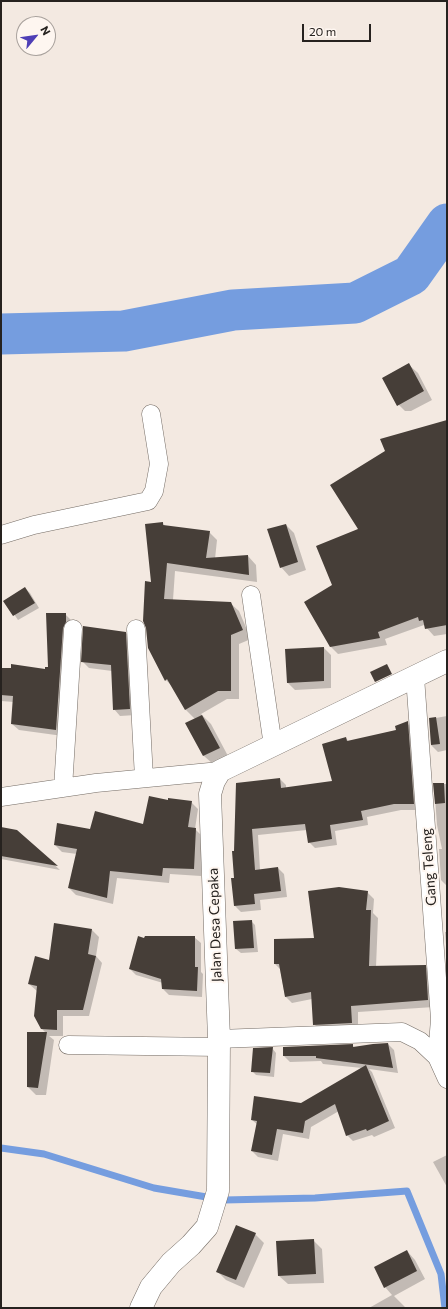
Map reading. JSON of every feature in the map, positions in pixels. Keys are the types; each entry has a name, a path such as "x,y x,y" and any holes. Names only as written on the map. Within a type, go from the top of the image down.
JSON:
{"street":[{"path":"1,535 34,525 148,501 154,491 159,464 150,414"},
{"path":"251,595 273,746"},
{"path":"63,788 73,629"},
{"path":"136,629 144,778"},
{"path":"1,797 144,778 220,771 447,661"},
{"name":"Gang Teleng","path":"415,677 440,1019 437,1057"},
{"name":"Jalan Desa Cepaka","path":"141,1308 151,1287 171,1263 191,1245 207,1227 218,1191 220,1043 210,794 214,781 220,771"},
{"path":"68,1045 220,1043 402,1032 420,1041 437,1057 447,1079"}],"building":[{"path":"409,363 424,391 397,406 382,378"},
{"path":"447,420 447,625 425,629 423,620 419,621 418,617 378,632 380,638 330,647 304,602 332,585 316,546 358,529 330,485 385,451 380,439"},
{"path":"163,522 163,525 210,531 206,558 248,555 249,575 167,563 164,599 231,602 243,630 231,635 231,691 218,691 185,710 167,679 165,681 148,648 146,628 143,621 145,581 151,582 145,524"},
{"path":"286,524 298,562 280,568 267,529"},
{"path":"25,587 35,603 13,616 3,601"},
{"path":"46,613 66,613 66,622 63,628 56,730 11,724 13,696 1,695 1,668 11,668 11,664 45,669 45,667 48,667"},
{"path":"83,626 126,632 130,709 113,710 111,665 81,662"},
{"path":"324,647 324,681 287,683 285,649"},
{"path":"387,664 392,674 375,682 370,672"},
{"path":"202,715 220,748 203,756 185,723"},
{"path":"436,717 440,744 431,745 429,718"},
{"path":"408,721 414,804 394,804 361,811 363,820 330,825 332,839 308,843 305,824 252,829 255,870 278,867 281,891 254,894 255,904 234,906 231,878 234,878 232,851 234,851 236,783 280,778 281,788 332,781 322,744 346,737 347,741 396,730 395,726"},
{"path":"433,783 444,783 445,803 435,804"},
{"path":"149,796 168,800 168,798 192,801 188,827 196,828 194,869 163,868 162,876 110,871 107,898 68,888 77,849 54,845 57,823 90,829 95,811 143,824"},
{"path":"1,827 17,830 58,866 1,856"},
{"path":"339,887 368,891 366,910 371,910 369,966 426,965 428,1000 351,1006 352,1023 313,1025 311,992 285,997 279,964 274,964 274,939 314,938 308,891"},
{"path":"252,920 254,948 235,949 233,921"},
{"path":"54,923 92,929 88,954 96,956 83,1010 57,1010 57,1030 41,1029 34,1016 37,986 28,984 35,956 49,960"},
{"path":"138,936 144,938 145,936 195,936 195,967 198,967 197,991 162,989 161,979 129,969"},
{"path":"27,1032 47,1032 38,1088 27,1087"},
{"path":"388,1043 393,1068 316,1058 316,1056 283,1056 283,1047 353,1044 353,1047"},
{"path":"273,1047 270,1073 251,1072 253,1048"},
{"path":"366,1065 389,1121 367,1131 366,1129 346,1136 335,1104 305,1121 303,1133 277,1129 272,1155 251,1151 257,1121 251,1120 254,1096 301,1103"},
{"path":"236,1225 256,1233 236,1280 216,1272"},
{"path":"314,1239 316,1274 278,1276 276,1241"},
{"path":"407,1250 417,1271 384,1288 374,1267"}],"waterway":[{"path":"1,334 124,331 233,310 355,303 411,275 447,224"},
{"path":"1,1148 44,1154 154,1188 224,1200 315,1198 407,1191 441,1274 445,1308"}]}
